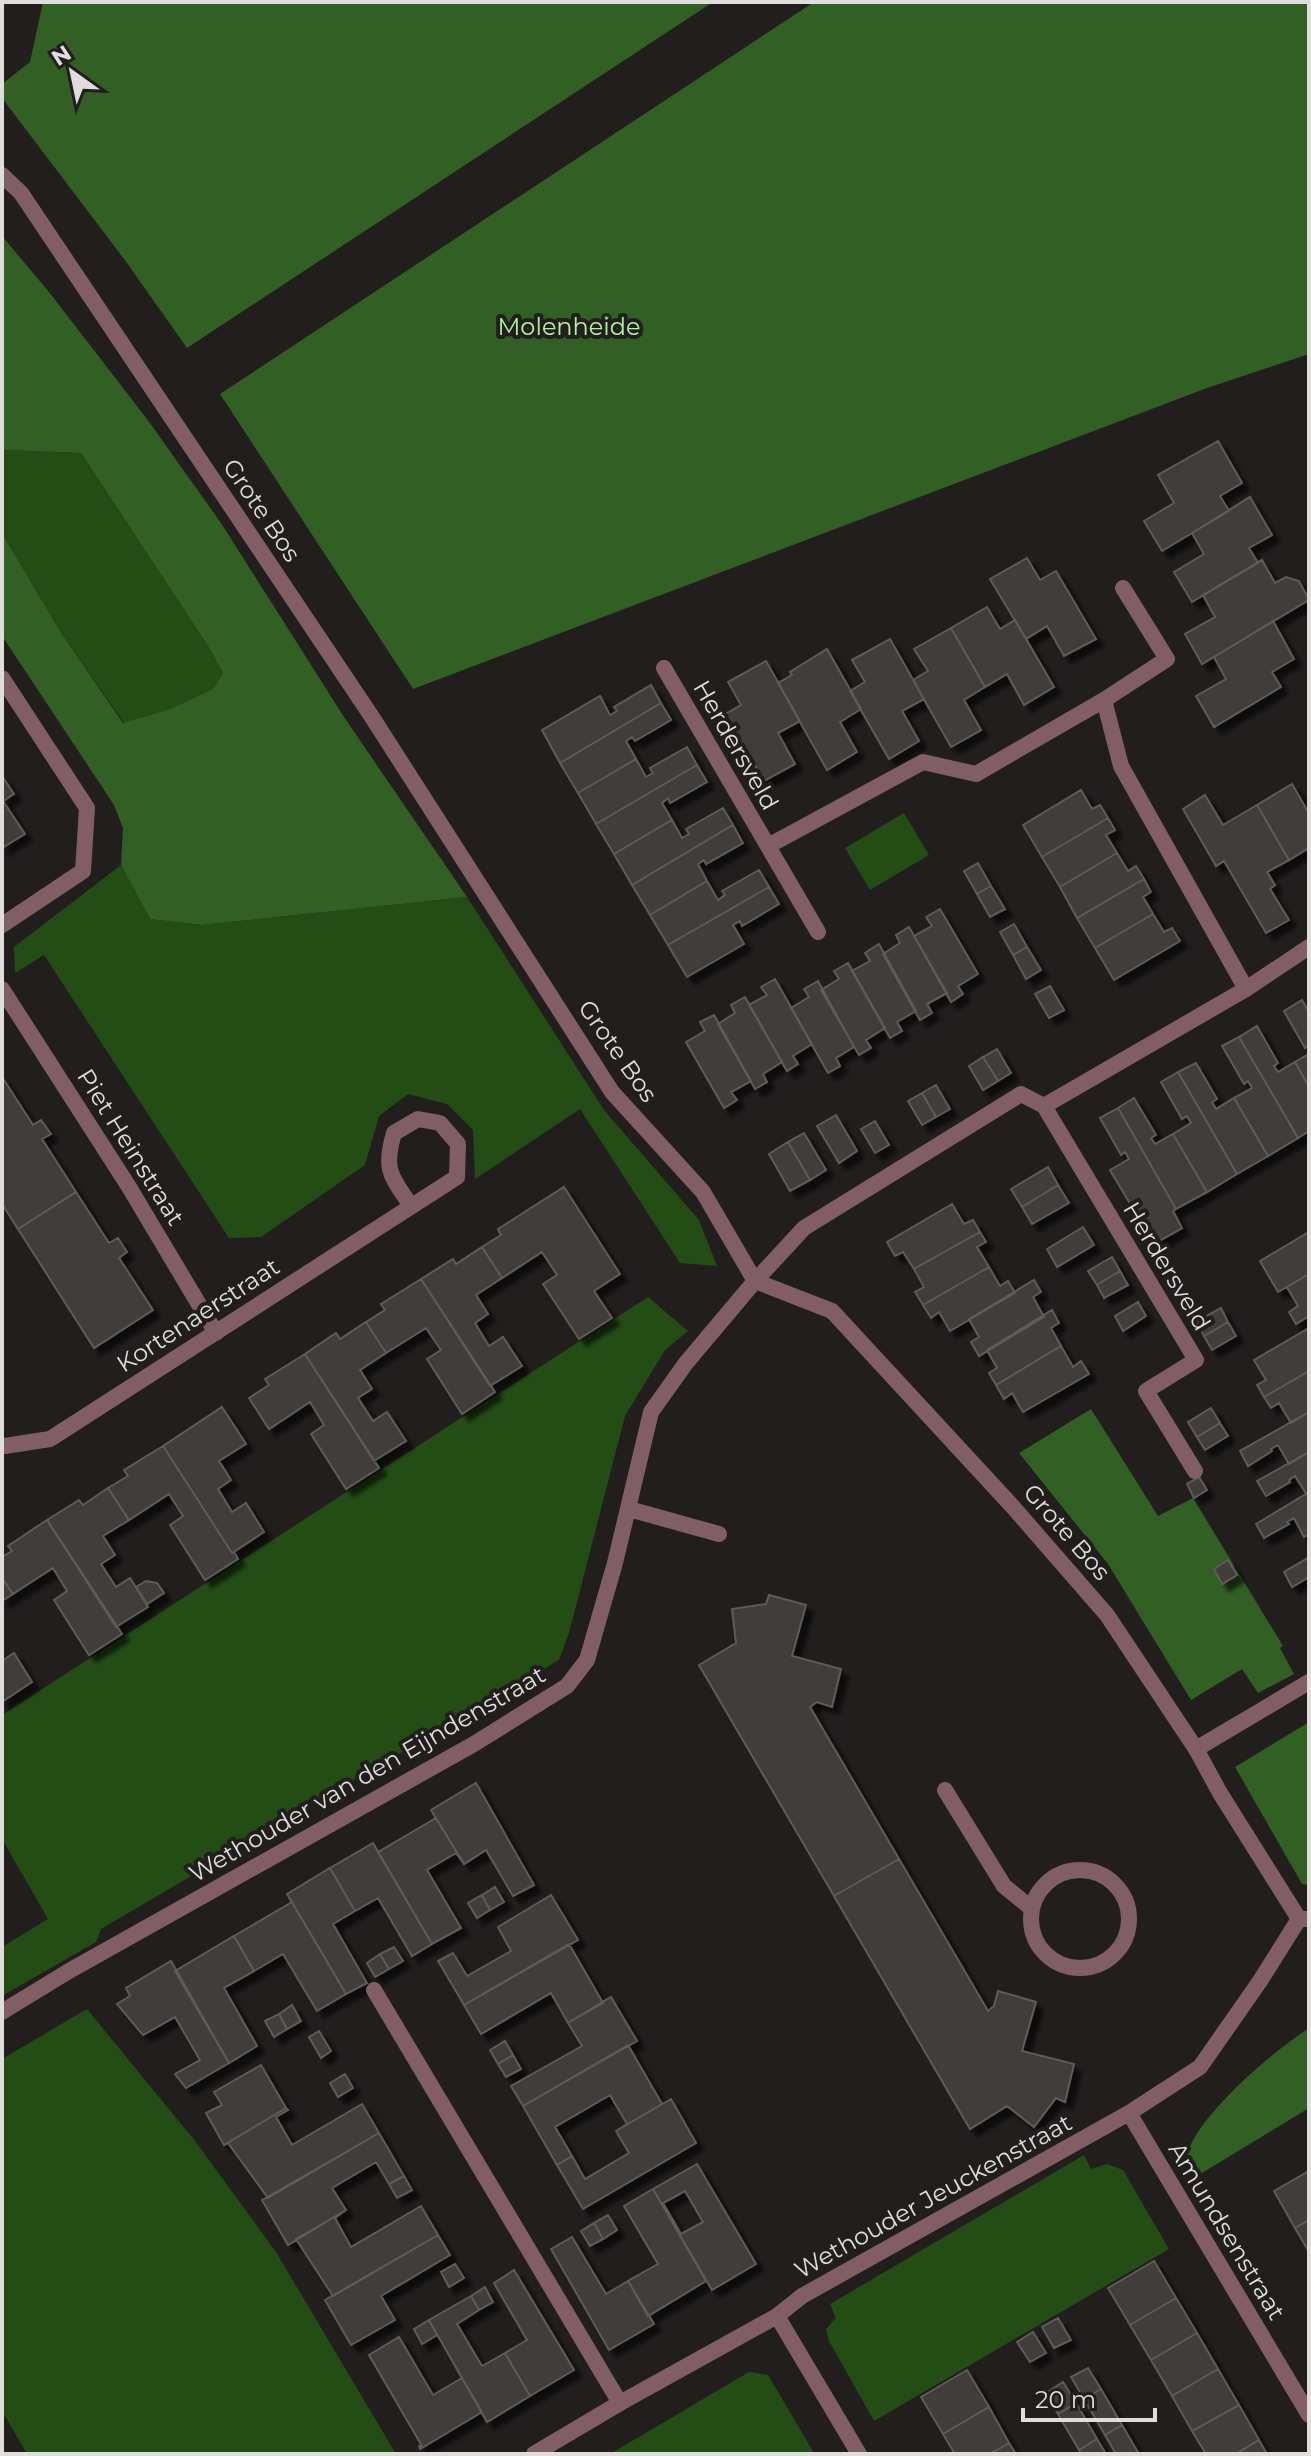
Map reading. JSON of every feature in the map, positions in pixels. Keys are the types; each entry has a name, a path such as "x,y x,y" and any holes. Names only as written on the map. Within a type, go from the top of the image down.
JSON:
{"street":[{"name":"Grote Bos","path":"2,175 21,193 372,717 612,1092 703,1192 755,1281 832,1311 1013,1507 1107,1615 1304,1919"},
{"name":"Herdersveld","path":"768,846 923,762 976,774 1104,700 1167,659 1123,588"},
{"name":"Herdersveld","path":"664,668 818,932"},
{"path":"2,678 87,808 83,871 2,925"},
{"path":"1104,700 1121,766 1246,989"},
{"path":"755,1281 804,1228 1021,1094 1044,1106 1246,989 1309,947"},
{"name":"Piet Heinstraat","path":"2,989 129,1187 216,1333"},
{"name":"Herdersveld","path":"1044,1106 1196,1360 1146,1391 1195,1471"},
{"name":"Kortenaerstraat","path":"3,1445 50,1439 457,1177 458,1144 440,1123 418,1119 394,1133 388,1153 390,1173 411,1206"},
{"name":"Wethouder van den Eijndenstraat","path":"2,2012 83,1963 474,1744 567,1686 587,1660 629,1509 651,1412 686,1363 755,1281"},
{"path":"629,1509 719,1534"},
{"path":"1196,1749 1309,1682"},
{"path":"945,1790 1004,1886 1031,1908 1034,1939 1054,1962 1084,1969 1113,1957 1129,1930 1127,1899 1106,1876 1076,1869 1047,1881 1031,1908"},
{"name":"Wethouder Jeuckenstraat","path":"534,2454 777,2316 802,2296 1129,2113 1200,2067 1304,1919"},
{"path":"374,1990 620,2403"},
{"name":"Amundsenstraat","path":"1129,2113 1309,2415"},
{"path":"777,2316 859,2454"}],"green space":[{"path":"43,2 713,2 187,348 2,98 2,84 30,62"},
{"name":"Molenheide","path":"814,2 1309,2 1309,354 1207,388 413,689 220,394"},
{"path":"2,236 147,419 221,523 344,717 467,897 201,925 150,919 121,865 123,828 114,805 2,636 2,533 60,631 123,723 170,709 213,689 223,673 81,453 2,450"},
{"path":"2,450 81,453 208,646 223,673 213,689 170,709 124,723 60,631 2,533"},
{"path":"904,813 929,855 870,890 845,848"},
{"path":"121,865 150,919 201,925 467,897 604,1110 699,1220 717,1266 680,1263 580,1109 475,1179 473,1130 447,1104 408,1094 379,1116 365,1165 261,1237 229,1238 44,955 15,973 14,947"},
{"path":"648,1297 688,1331 665,1350 625,1416 569,1633 559,1660 101,1929 96,1942 2,1996 2,1947 48,1919 2,1839 2,1715"},
{"path":"1091,1409 1158,1516 1193,1498 1283,1646 1280,1648 1294,1674 1258,1693 1242,1669 1191,1700 1108,1564 1019,1453"},
{"path":"1309,1722 1309,1885 1302,1884 1235,1767"},
{"path":"87,2009 195,2141 276,2252 396,2454 27,2454 2,2411 2,2059"},
{"path":"1309,2028 1309,2108 1184,2184 1185,2159 1204,2123 1237,2086"},
{"path":"1084,2155 1091,2169 1107,2164 1123,2170 1169,2249 874,2421 829,2341 826,2329 836,2318 830,2304"},
{"path":"749,2372 768,2375 814,2453 610,2454"}],"building":[{"path":"1218,441 1242,483 1220,496 1229,511 1162,551 1144,521 1174,503 1158,475"},
{"path":"1250,497 1272,535 1249,548 1258,563 1192,602 1174,572 1204,554 1192,533"},
{"path":"1027,558 1040,580 1056,571 1096,639 1064,656 1047,626 1026,639 990,579"},
{"path":"1262,560 1275,583 1286,577 1299,581 1309,600 1202,664 1185,634 1215,617 1203,595"},
{"path":"987,607 1000,629 1015,620 1054,687 1024,705 1007,674 985,687 951,628"},
{"path":"1273,621 1294,659 1272,672 1281,687 1214,727 1196,696 1226,679 1214,657"},
{"path":"951,628 985,687 964,700 981,730 951,747 913,680 928,671 914,649"},
{"path":"890,639 924,699 902,711 919,741 889,759 850,691 865,682 852,660"},
{"path":"827,649 861,709 840,722 857,752 827,770 778,683"},
{"path":"766,661 800,721 778,733 795,764 764,781 725,714 741,705 728,682"},
{"path":"651,685 661,703 560,763 542,730 600,696 610,715 617,711 614,707"},
{"path":"661,703 671,720 635,741 632,737 626,741 636,759 578,793 560,763"},
{"path":"687,747 697,765 596,824 578,793 636,759 646,777 653,773 650,768"},
{"path":"697,765 707,782 670,803 668,798 662,803 672,820 614,854 596,824"},
{"path":"2,776 14,794 2,802"},
{"path":"1292,784 1307,810 1309,808 1309,848 1289,860 1257,805"},
{"path":"1081,790 1092,809 1100,805 1108,818 1042,857 1023,825"},
{"path":"1205,795 1223,825 1257,805 1289,860 1267,872 1275,885 1270,889 1289,920 1266,933 1224,861 1216,866 1183,809"},
{"path":"2,802 25,834 2,848"},
{"path":"723,808 733,825 632,885 614,854 672,820 682,838 689,834 686,829"},
{"path":"1108,818 1115,830 1106,835 1117,853 1060,887 1042,857"},
{"path":"733,825 743,843 706,864 704,860 698,864 707,881 650,915 632,885"},
{"path":"1117,853 1128,871 1136,866 1144,879 1077,918 1060,887"},
{"path":"978,863 991,886 977,894 964,871"},
{"path":"759,870 769,887 668,945 650,915 707,881 718,900 725,895 722,891"},
{"path":"1144,879 1151,892 1143,897 1153,914 1095,948 1077,918"},
{"path":"991,886 1005,909 990,917 977,894"},
{"path":"769,887 779,904 742,926 740,921 733,925 744,944 687,977 668,945"},
{"path":"940,909 978,974 958,986 963,994 951,1002 914,936 932,926 926,917"},
{"path":"1153,914 1164,932 1172,928 1180,941 1114,980 1095,948"},
{"path":"1014,924 1027,947 1013,955 1000,932"},
{"path":"909,927 947,993 927,1004 932,1013 920,1020 883,954 900,943 896,935"},
{"path":"879,944 916,1011 897,1022 902,1031 890,1038 852,971 870,961 865,953"},
{"path":"1027,947 1041,970 1026,979 1013,955"},
{"path":"848,963 885,1028 866,1040 871,1048 859,1055 821,990 839,979 834,971"},
{"path":"775,979 812,1044 793,1056 798,1064 787,1071 749,1005 767,995 761,987"},
{"path":"818,981 854,1047 836,1058 840,1066 828,1073 791,1008 809,997 804,989"},
{"path":"1050,986 1064,1010 1049,1018 1035,994"},
{"path":"745,997 782,1062 763,1074 767,1082 755,1089 718,1024 735,1013 731,1005"},
{"path":"1302,1000 1309,1012 1309,1045 1305,1048 1284,1011"},
{"path":"714,1015 751,1081 731,1092 737,1100 724,1108 686,1042 705,1031 700,1022"},
{"path":"1257,1026 1278,1063 1274,1066 1278,1072 1295,1062 1309,1087 1309,1131 1298,1138 1239,1037"},
{"path":"1239,1037 1298,1138 1268,1156 1234,1098 1252,1088 1248,1081 1244,1084 1222,1046"},
{"path":"997,1049 1011,1073 998,1081 983,1057"},
{"path":"1309,1054 1309,1087 1295,1062"},
{"path":"983,1057 998,1081 983,1090 969,1066"},
{"path":"1196,1063 1217,1099 1212,1102 1216,1109 1234,1098 1268,1156 1237,1174 1178,1072"},
{"path":"1178,1072 1237,1174 1207,1192 1173,1134 1191,1123 1187,1116 1182,1119 1161,1082"},
{"path":"2,1077 33,1125 41,1120 51,1134 42,1139 76,1192 18,1229 2,1204"},
{"path":"936,1085 950,1109 936,1117 922,1093"},
{"path":"922,1093 936,1117 922,1125 908,1101"},
{"path":"1134,1098 1156,1135 1151,1138 1155,1144 1173,1134 1207,1192 1176,1209 1118,1108"},
{"path":"1118,1108 1176,1209 1173,1211 1182,1228 1154,1244 1110,1170 1129,1159 1125,1152 1121,1155 1100,1118"},
{"path":"836,1115 857,1151 839,1163 817,1126"},
{"path":"875,1121 889,1145 875,1153 861,1129"},
{"path":"804,1133 826,1170 810,1180 788,1142"},
{"path":"788,1142 810,1180 790,1191 769,1154"},
{"path":"1048,1167 1058,1185 1022,1207 1011,1189"},
{"path":"1058,1185 1069,1203 1032,1224 1022,1207"},
{"path":"564,1187 620,1274 594,1291 612,1318 579,1339 543,1284 557,1275 542,1252 502,1278 482,1247 501,1235 498,1229"},
{"path":"76,1192 109,1243 118,1238 127,1252 119,1258 153,1310 94,1348 18,1229"},
{"path":"952,1204 964,1224 973,1220 980,1232 914,1269 903,1252 895,1256 887,1242"},
{"path":"1083,1227 1094,1245 1057,1267 1047,1249"},
{"path":"980,1232 986,1242 977,1247 989,1267 923,1305 915,1292 924,1287 914,1269"},
{"path":"1309,1232 1309,1274 1278,1292 1260,1261"},
{"path":"482,1247 502,1278 476,1295 488,1314 475,1323 489,1346 503,1337 522,1366 490,1386 421,1279 453,1259 456,1264"},
{"path":"1112,1257 1120,1271 1097,1285 1088,1271"},
{"path":"989,1267 1000,1286 1008,1281 1015,1293 950,1331 939,1312 931,1318 923,1305"},
{"path":"1120,1271 1128,1285 1104,1298 1097,1285"},
{"path":"1309,1274 1309,1316 1296,1324 1289,1312 1298,1306 1287,1287"},
{"path":"421,1279 495,1392 462,1414 427,1359 441,1350 426,1328 386,1353 366,1322 385,1310 381,1304"},
{"path":"1034,1280 1041,1292 1033,1297 1044,1317 979,1356 971,1342 979,1337 969,1319"},
{"path":"1138,1302 1146,1316 1123,1331 1115,1316"},
{"path":"1221,1308 1228,1322 1204,1336 1196,1322"},
{"path":"1052,1310 1059,1323 1051,1328 1061,1346 996,1385 989,1373 997,1368 987,1350"},
{"path":"366,1322 386,1353 360,1370 372,1389 358,1398 373,1421 387,1412 406,1441 374,1461 305,1354 336,1333 340,1339"},
{"path":"1228,1322 1236,1336 1212,1350 1204,1336"},
{"path":"1309,1328 1309,1371 1264,1397 1257,1385 1266,1380 1254,1360"},
{"path":"1061,1346 1073,1367 1081,1361 1089,1374 1023,1412 1012,1393 1004,1399 996,1385"},
{"path":"305,1354 379,1468 346,1489 311,1434 324,1425 310,1402 269,1429 249,1398 269,1385 265,1379"},
{"path":"1309,1371 1309,1412 1291,1423 1279,1403 1271,1408 1264,1397"},
{"path":"222,1407 246,1444 219,1461 231,1480 218,1489 232,1512 246,1503 264,1532 232,1553 163,1446"},
{"path":"1211,1408 1220,1423 1197,1437 1188,1422"},
{"path":"1309,1412 1309,1452 1289,1464 1278,1445 1248,1466 1240,1451"},
{"path":"1220,1423 1228,1436 1205,1450 1197,1437"},
{"path":"163,1446 238,1559 205,1580 170,1525 183,1516 169,1494 129,1520 108,1488 128,1476 124,1470"},
{"path":"1309,1452 1309,1494 1295,1476 1266,1496 1257,1481"},
{"path":"1199,1477 1207,1490 1194,1498 1187,1484"},
{"path":"108,1488 129,1520 103,1536 115,1555 101,1564 116,1587 130,1578 148,1607 116,1627 47,1520 79,1500 83,1505"},
{"path":"1309,1494 1309,1534 1304,1537 1294,1518 1264,1538 1256,1524"},
{"path":"47,1520 122,1634 89,1655 54,1600 67,1591 53,1568 13,1594 2,1578 2,1557 12,1551 8,1546"},
{"path":"1308,1558 1309,1577 1292,1587 1284,1572"},
{"path":"1228,1560 1237,1575 1222,1584 1214,1569"},
{"path":"2,1578 13,1594 2,1601"},
{"path":"146,1581 157,1583 164,1593 147,1604 136,1587"},
{"path":"769,1595 806,1605 792,1656 841,1669 832,1707 817,1702 810,1707 899,1859 834,1896 699,1665 736,1643 732,1609 766,1604"},
{"path":"14,1653 32,1682 2,1702 2,1661"},
{"path":"476,1783 534,1885 513,1896 486,1850 464,1864 431,1810"},
{"path":"436,1818 464,1864 456,1853 427,1870 461,1928 432,1944 378,1852"},
{"path":"373,1843 432,1944 412,1956 378,1898 355,1911 330,1868"},
{"path":"899,1859 988,2011 994,2006 998,1991 1036,2002 1022,2051 1074,2064 1065,2102 1056,2098 1034,2127 1007,2106 970,2129 834,1896"},
{"path":"330,1868 355,1911 333,1924 367,1983 346,1994 287,1894"},
{"path":"495,1887 504,1902 490,1910 482,1895"},
{"path":"482,1895 490,1910 477,1918 468,1903"},
{"path":"551,1895 578,1940 464,2005 438,1961 453,1953 467,1976 511,1951 498,1927"},
{"path":"292,1902 346,1994 317,2011 283,1954 254,1971 234,1936"},
{"path":"234,1936 254,1971 224,1988 257,2046 229,2063 175,1971"},
{"path":"569,1944 603,2003 568,2023 551,1993 481,2034 464,2005"},
{"path":"394,1947 403,1961 389,1969 380,1954"},
{"path":"380,1954 389,1969 375,1977 367,1963"},
{"path":"171,1961 229,2063 186,2088 175,2074 200,2060 175,2017 143,2035 117,2004 130,1996 126,1988"},
{"path":"611,1997 637,2041 523,2106 511,2086 582,2046 568,2023"},
{"path":"292,2005 301,2021 287,2029 279,2014"},
{"path":"279,2014 287,2029 274,2037 265,2021"},
{"path":"319,2031 331,2051 321,2058 309,2037"},
{"path":"505,2041 513,2055 498,2064 490,2050"},
{"path":"628,2045 662,2104 616,2131 627,2124 610,2095 555,2127 572,2156 557,2165 523,2106"},
{"path":"513,2055 521,2069 506,2077 498,2064"},
{"path":"261,2065 286,2108 224,2145 206,2113 222,2105 214,2092"},
{"path":"345,2074 353,2088 338,2097 330,2083"},
{"path":"671,2099 696,2143 583,2209 557,2165 572,2156 585,2179 629,2153 616,2131"},
{"path":"362,2104 379,2133 268,2198 228,2143 224,2145 286,2108 288,2110 276,2117 292,2145"},
{"path":"379,2133 404,2176 389,2184 376,2162 332,2188 346,2210 288,2245 262,2200"},
{"path":"697,2164 756,2264 712,2290 653,2189","holes":["685,2191 703,2222 681,2234 663,2203"]},
{"path":"1309,2171 1309,2220 1295,2228 1274,2191"},
{"path":"404,2176 412,2190 397,2198 389,2184"},
{"path":"653,2189 706,2281 648,2316 628,2281 658,2264 624,2206"},
{"path":"421,2206 438,2235 333,2296 296,2239 346,2210 335,2218 351,2247"},
{"path":"608,2215 617,2230 603,2239 594,2223"},
{"path":"1309,2220 1309,2252 1295,2228"},
{"path":"594,2223 603,2239 590,2246 581,2231"},
{"path":"438,2235 450,2255 381,2296 395,2320 351,2345 325,2300"},
{"path":"572,2237 606,2294 628,2281 654,2324 609,2350 551,2249"},
{"path":"1154,2261 1176,2298 1130,2325 1108,2288"},
{"path":"455,2264 464,2278 449,2287 441,2272"},
{"path":"514,2270 574,2370 530,2396 505,2353 527,2340 494,2283"},
{"path":"485,2287 493,2302 479,2310 471,2296"},
{"path":"471,2296 479,2310 457,2324 482,2366 505,2353 530,2396 487,2422 429,2320"},
{"path":"1176,2298 1197,2333 1151,2360 1130,2325"},
{"path":"1058,2318 1071,2340 1054,2348 1042,2327"},
{"path":"429,2320 437,2335 422,2344 414,2329"},
{"path":"1033,2332 1046,2353 1030,2362 1017,2342"},
{"path":"1197,2333 1218,2369 1172,2396 1151,2360"},
{"path":"399,2337 433,2395 462,2378 482,2412 420,2449 419,2446 422,2446 369,2355"},
{"path":"1088,2368 1101,2389 1084,2399 1071,2377"},
{"path":"1218,2369 1239,2405 1192,2431 1172,2396"},
{"path":"967,2370 989,2407 943,2434 921,2397"},
{"path":"1063,2382 1076,2403 1058,2414 1046,2393"},
{"path":"1101,2389 1122,2425 1105,2435 1084,2399"},
{"path":"1076,2403 1097,2439 1079,2450 1058,2414"},
{"path":"1239,2405 1259,2440 1236,2454 1206,2454 1192,2431"},
{"path":"989,2407 1009,2443 990,2454 955,2454 943,2434"},
{"path":"1122,2425 1139,2454 1116,2454 1105,2435"},
{"path":"1097,2439 1106,2454 1082,2454 1079,2450"},
{"path":"1259,2440 1267,2454 1236,2454"},
{"path":"1009,2443 1016,2454 990,2454"}]}
